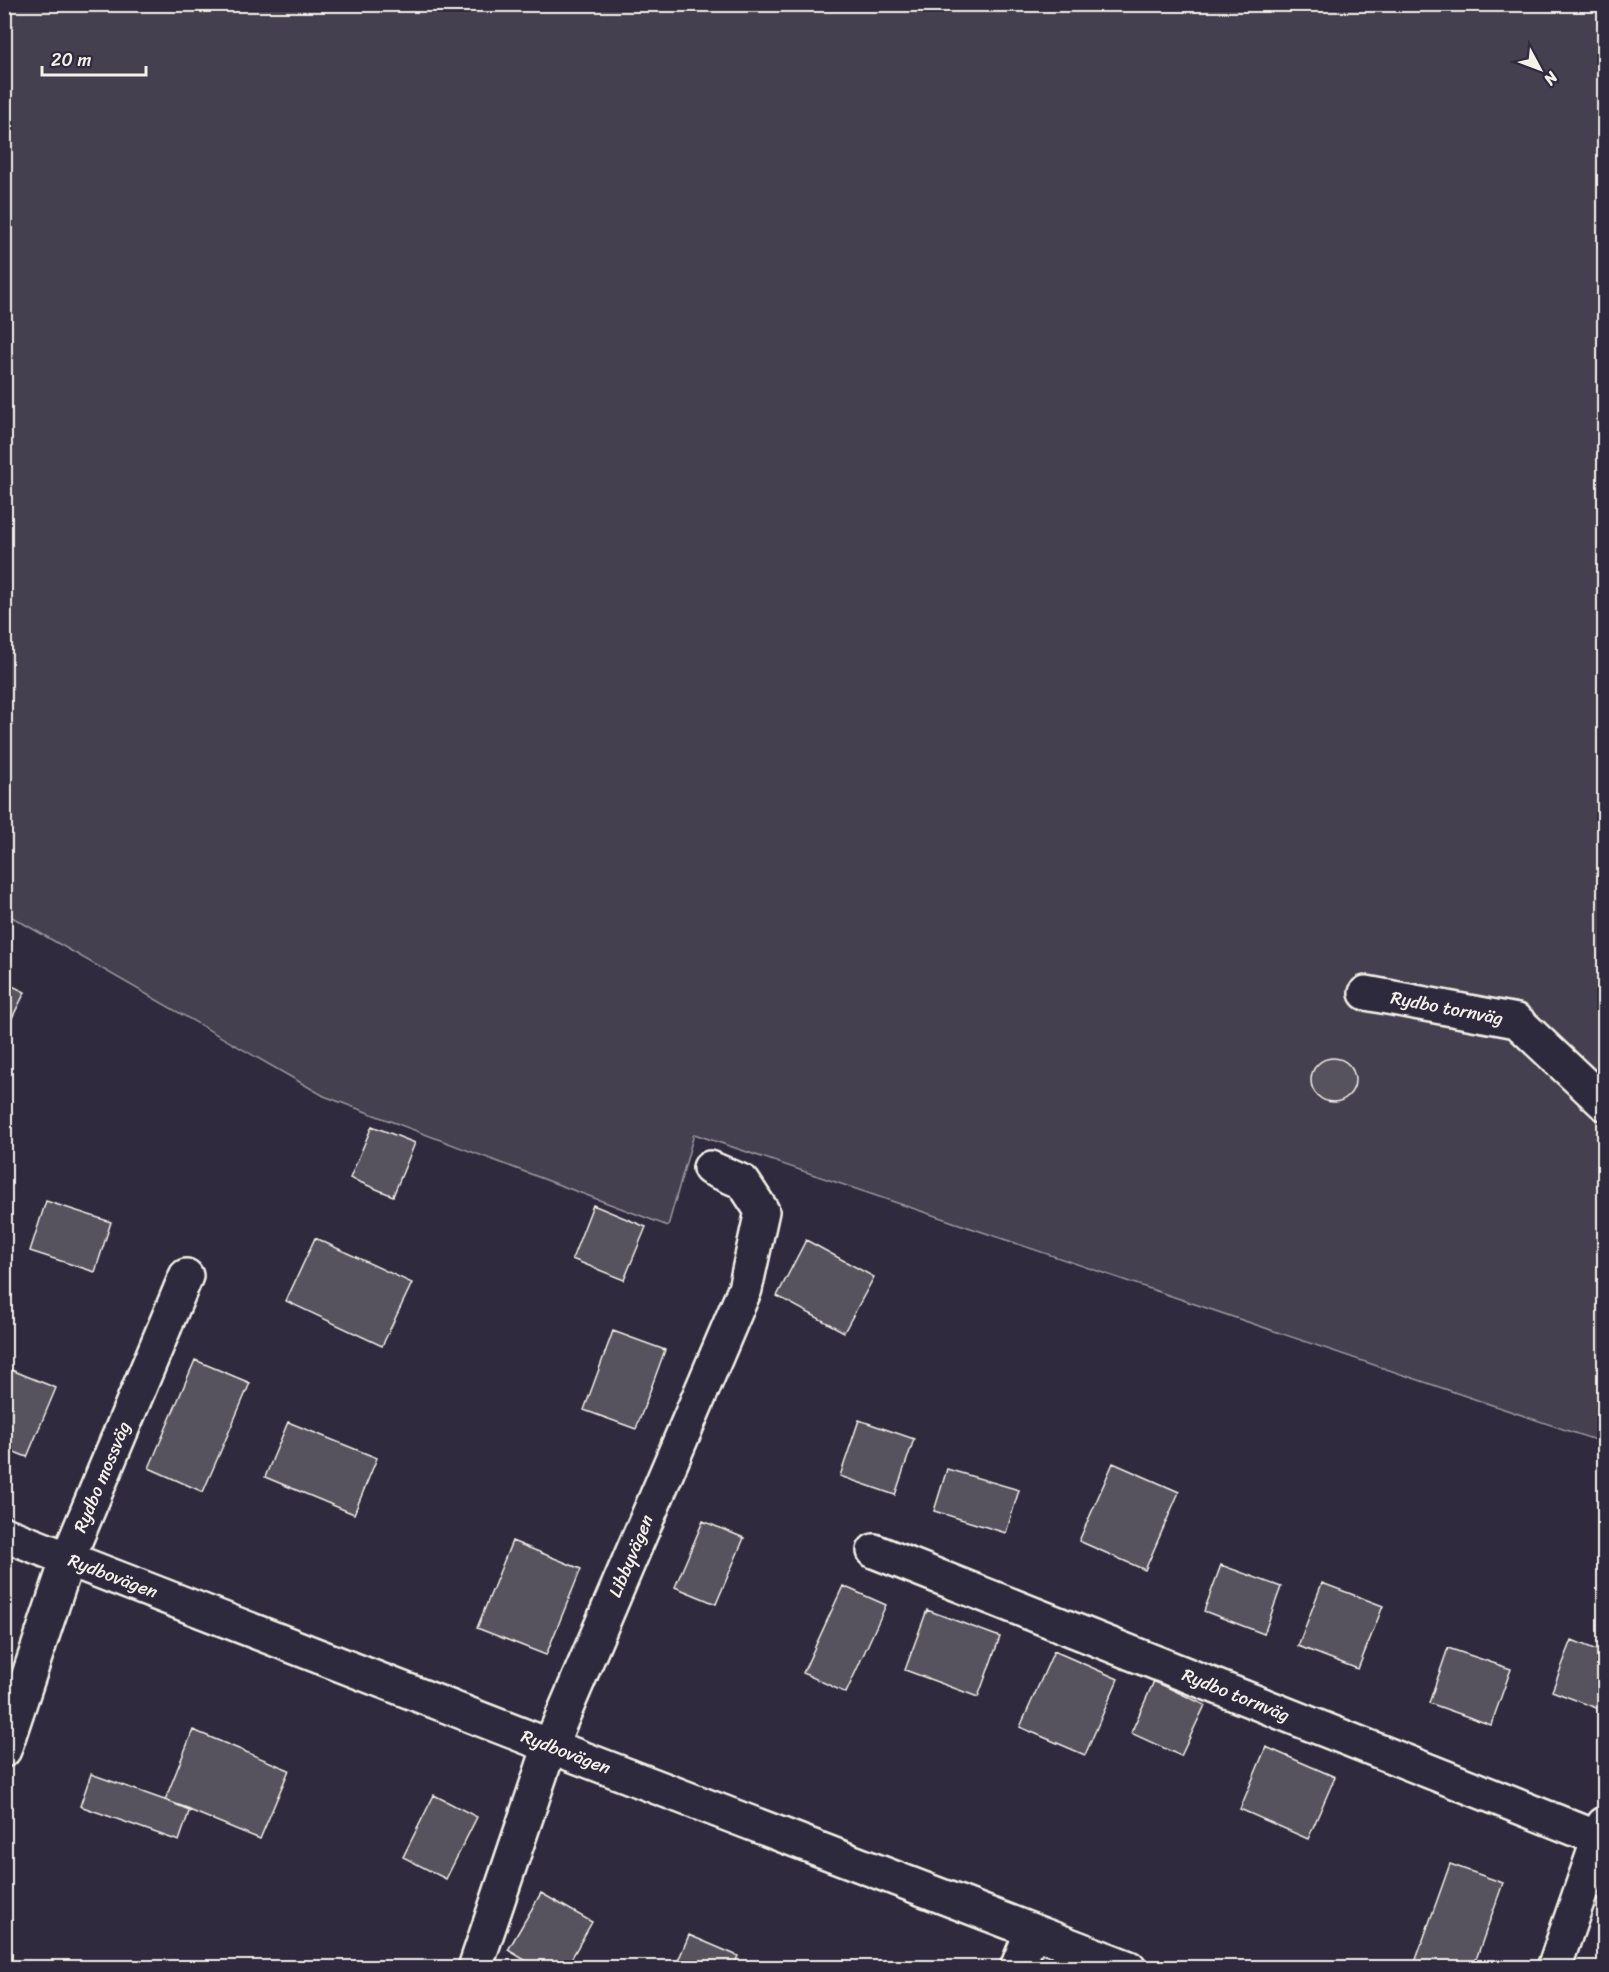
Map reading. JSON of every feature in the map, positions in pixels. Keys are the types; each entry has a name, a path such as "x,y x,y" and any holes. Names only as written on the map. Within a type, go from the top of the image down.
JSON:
{"street":[{"name":"Rydbo tornväg","path":"1366,993 1517,1021 1605,1103"},
{"name":"Libbyvägen","path":"475,1968 550,1746 745,1289 762,1211 743,1182 710,1168"},
{"name":"Rydbo mossväg","path":"4,1750 68,1558 186,1276"},
{"name":"Rydbovägen","path":"4,1534 1129,1968"},
{"name":"Rydbo tornväg","path":"874,1551 1601,1831 1554,1968"},
{"path":"1017,1968 1032,1931"}],"shaded area":[{"path":"5,5 1604,5 1604,1443 694,1134 668,1226 324,1096 5,913"}],"building":[{"path":"4,982 25,992 4,1034"},
{"path":"1333,1058 1349,1064 1355,1080 1349,1096 1333,1102 1317,1096 1311,1080 1317,1064"},
{"path":"372,1126 415,1143 393,1196 350,1178"},
{"path":"46,1201 111,1222 95,1272 30,1251"},
{"path":"593,1205 646,1227 624,1280 572,1259"},
{"path":"315,1238 412,1283 382,1346 286,1301"},
{"path":"806,1240 874,1277 844,1332 777,1296"},
{"path":"613,1331 665,1350 636,1429 584,1410"},
{"path":"195,1360 250,1383 203,1492 149,1468"},
{"path":"4,1367 56,1388 27,1457 4,1448"},
{"path":"859,1420 914,1439 895,1495 840,1476"},
{"path":"288,1422 377,1458 354,1514 265,1477"},
{"path":"1113,1463 1179,1492 1145,1570 1079,1541"},
{"path":"947,1469 1019,1490 1006,1533 934,1511"},
{"path":"703,1521 744,1538 716,1604 675,1587"},
{"path":"512,1541 581,1569 546,1655 477,1628"},
{"path":"1221,1565 1281,1587 1264,1634 1204,1611"},
{"path":"1322,1583 1383,1606 1358,1669 1298,1646"},
{"path":"843,1586 886,1605 846,1693 803,1673"},
{"path":"927,1610 1000,1637 978,1697 905,1670"},
{"path":"1572,1640 1604,1653 1604,1711 1552,1691"},
{"path":"1448,1648 1511,1669 1491,1725 1429,1703"},
{"path":"1054,1651 1118,1679 1085,1755 1020,1727"},
{"path":"1154,1681 1205,1705 1181,1756 1131,1733"},
{"path":"193,1730 289,1770 260,1839 165,1800"},
{"path":"1266,1747 1335,1777 1308,1839 1240,1809"},
{"path":"91,1774 190,1809 179,1841 80,1806"},
{"path":"434,1795 477,1817 446,1879 403,1857"},
{"path":"1450,1864 1503,1883 1473,1968 1413,1968"},
{"path":"541,1893 592,1922 566,1968 538,1968 508,1950"},
{"path":"689,1935 738,1956 733,1968 675,1968"}]}
